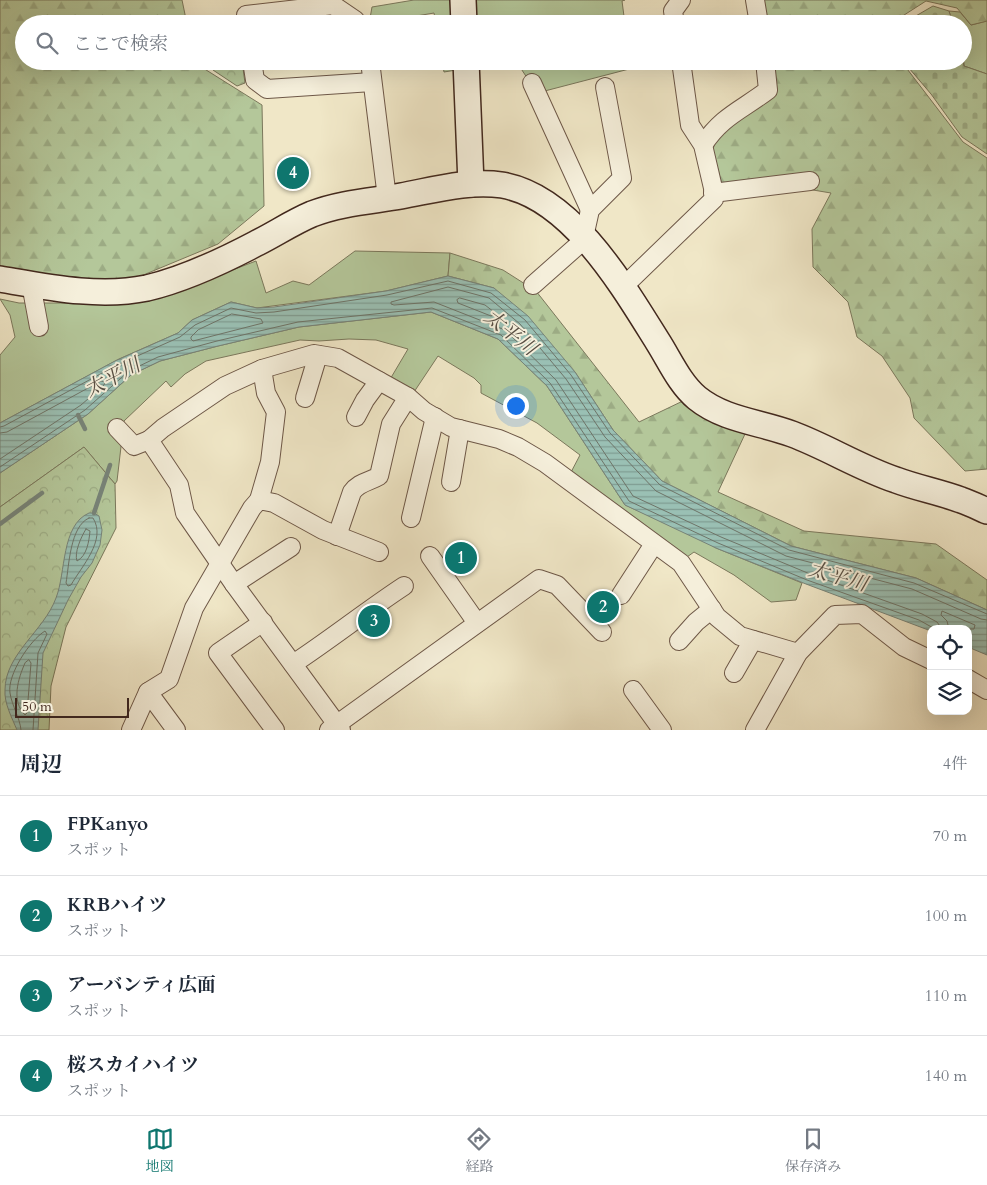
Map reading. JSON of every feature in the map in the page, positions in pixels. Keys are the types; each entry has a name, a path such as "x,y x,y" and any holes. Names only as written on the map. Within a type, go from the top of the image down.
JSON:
{"street":[{"path":"464,0 464,15"},
{"path":"674,15 673,11 681,0"},
{"path":"755,0 758,15"},
{"path":"246,15 333,6 347,15"},
{"path":"253,70 255,80 267,89 372,82"},
{"path":"371,70 387,198"},
{"path":"466,70 470,184"},
{"path":"623,287 714,199 703,145 690,125 681,70"},
{"path":"703,145 724,120 768,90 766,70"},
{"path":"532,83 590,210"},
{"path":"533,285 584,238 590,210 622,178 605,87"},
{"path":"714,193 810,181"},
{"path":"0,279 84,290 112,291 144,288 171,282 255,244 310,215 334,207 470,184 503,185 530,194 548,204 584,238 623,287 680,379 706,405 726,415 791,434 894,480 960,499 987,511"},
{"path":"31,284 39,327"},
{"path":"117,428 134,446 149,440 163,428 225,386 262,368 314,354 338,358 408,397 451,427 499,439 545,462 681,563 717,617 740,636 798,653"},
{"path":"305,398 318,355"},
{"path":"131,730 148,692 169,679 194,608 219,562 252,508 259,500 270,462 276,412 266,393 262,368"},
{"path":"356,417 378,380"},
{"path":"337,536 352,492 356,487 379,476 391,424 408,397"},
{"path":"411,518 435,417"},
{"path":"451,482 460,429"},
{"path":"149,440 179,485 185,513 293,664 335,728 539,579 556,585 602,632"},
{"path":"259,500 274,503 323,530 379,552"},
{"path":"622,595 654,544"},
{"path":"234,584 292,547"},
{"path":"430,556 477,623"},
{"path":"293,664 404,586"},
{"path":"679,641 696,622 712,609"},
{"path":"755,730 798,653 835,615 862,614 904,647 927,658"},
{"path":"263,622 218,653 275,730"},
{"path":"734,673 753,640"},
{"path":"972,681 987,690"},
{"path":"633,690 662,730"},
{"path":"148,692 176,730"}],"green space":[{"path":"0,0 182,0 185,15 15,15 15,70 206,70 262,105 264,206 218,244 124,283 0,271"},
{"path":"414,0 625,0 622,1 624,15 434,15 434,13 422,15 371,15 372,7"},
{"path":"763,0 987,0 987,21 972,25 972,15 963,15 957,8 926,1 904,15 765,15"},
{"path":"933,6 949,11 950,15 918,15"},
{"path":"949,11 960,12 963,15 950,15"},
{"path":"987,21 987,74 972,69 972,25"},
{"path":"972,69 987,74 987,154 962,137 931,94 911,70"},
{"path":"213,70 243,70 245,83 237,86"},
{"path":"522,70 625,70 537,93"},
{"path":"772,70 908,70 963,142 987,158 987,469 965,471 914,418 910,398 882,356 857,337 848,302 813,267 812,229 831,193 789,186 724,194 718,169 711,156 719,129 775,88"},
{"path":"355,251 450,253 448,276 386,291 257,308 231,302 192,320 178,333 119,359 0,423 0,355 15,337 10,315 0,299 19,303 114,303 193,285 256,261 266,293 293,281 309,285"},
{"path":"450,253 503,270 536,291 639,422 687,399 745,434 718,492 804,531 936,544 987,580 987,610 916,578 791,546 662,481 613,430 575,372 494,288 448,276"},
{"path":"431,312 498,339 547,386 625,505 693,535 716,548 802,583 796,600 771,602 734,575 694,552 687,557 569,476 580,455 537,423 481,393 481,385 474,378 438,356 412,395 389,381 408,349 376,340 300,340 206,361 185,374 171,387 166,381 124,421 117,481 115,484 84,447 0,507 0,473 88,414 131,375 160,361 299,327"},
{"path":"84,447 115,484 116,528 66,627 51,686 49,730 0,730 0,507"}],"water":[{"name":"太平川","path":"448,276 494,288 528,316 575,372 613,430 662,481 791,546 916,578 987,610 987,655 972,649 972,625 927,625 927,629 716,548 625,505 547,386 498,339 431,312 299,327 160,361 131,375 88,414 0,473 0,423 115,361 178,333 192,320 231,302 257,308 274,307 386,291"},
{"path":"89,513 99,516 102,530 100,545 92,563 81,577 68,600 43,653 38,730 17,730 6,700 7,677 11,665 43,621 56,598 73,528 80,519"}],"waterway":[{"path":"78,415 85,429"},
{"path":"94,513 110,465"},
{"path":"0,524 42,493"}],"place":[{"name":"桜スカイハイツ","path":"293,173"},
{"name":"FPKanyo","path":"461,558"},
{"name":"KRBハイツ","path":"603,607"},
{"name":"アーバンティ広面","path":"374,621"}]}
